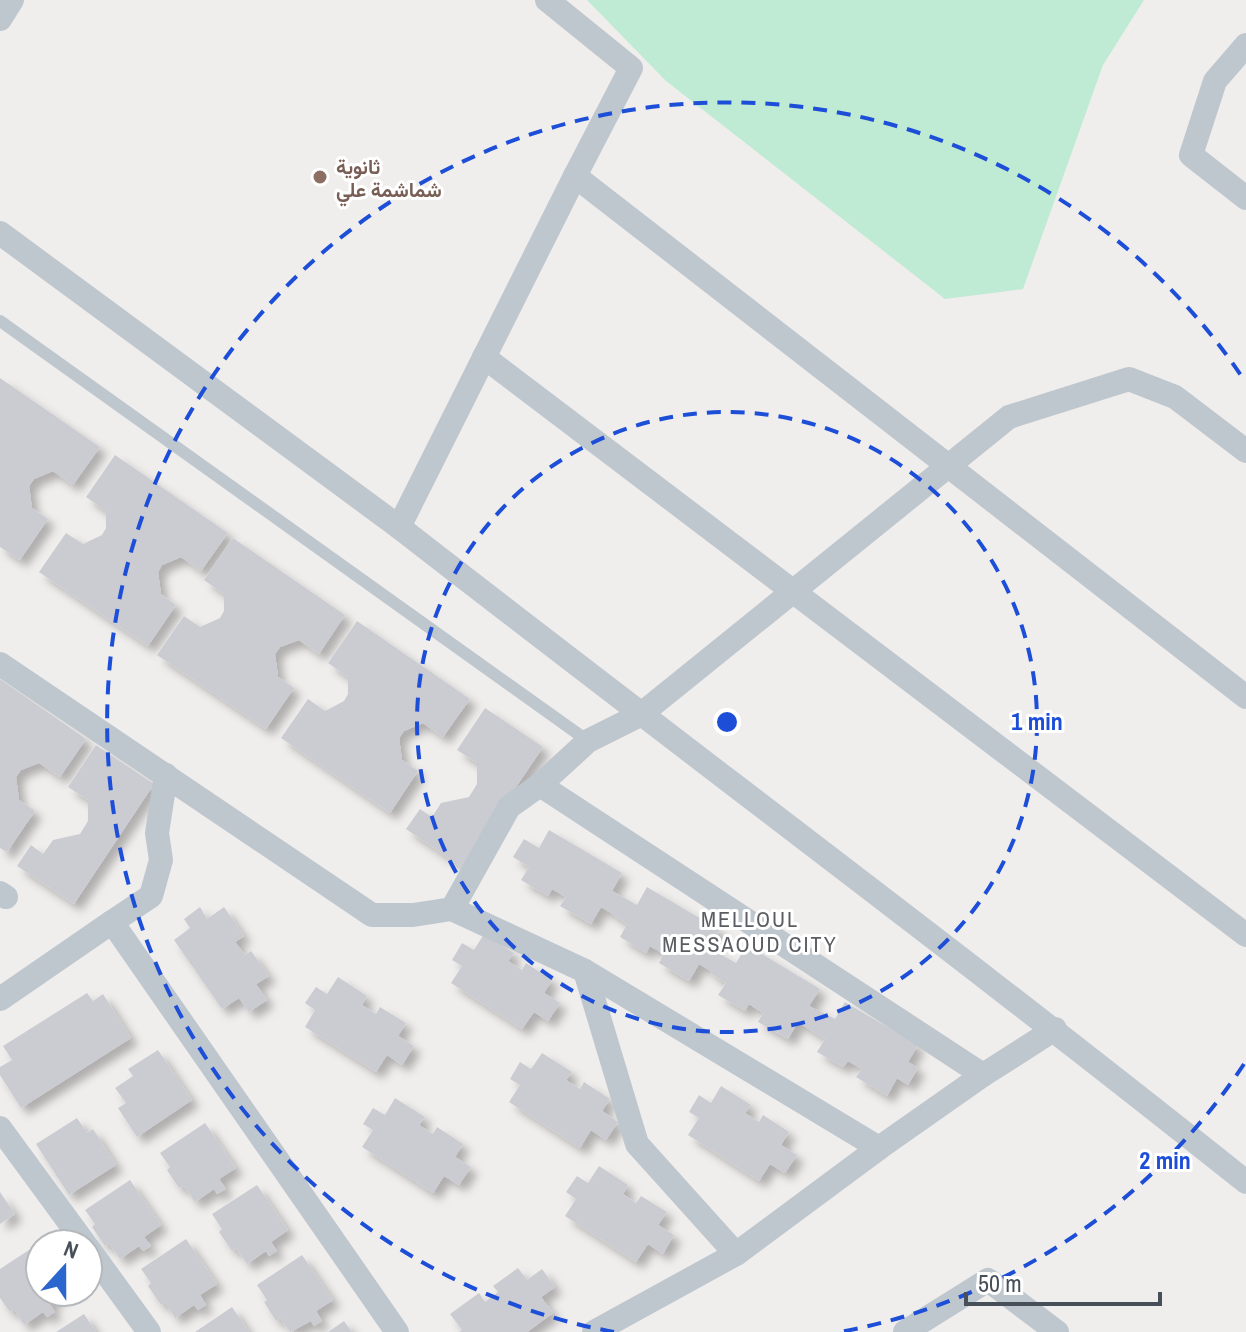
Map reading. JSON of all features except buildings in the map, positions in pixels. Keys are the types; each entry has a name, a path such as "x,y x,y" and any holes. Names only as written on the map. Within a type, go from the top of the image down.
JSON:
{"street":[{"path":"0,19 12,0"},
{"path":"399,527 631,68 547,0"},
{"path":"1246,45 1215,81 1191,155 1246,198"},
{"path":"575,176 1246,697"},
{"path":"0,233 399,527 640,715 1055,1029 1246,1182"},
{"path":"484,357 1246,935"},
{"path":"452,909 509,807 540,785 588,741 640,715 1009,417 1129,379 1175,397 1246,451"},
{"path":"0,664 372,915 413,915 452,909 585,971 879,1148"},
{"path":"0,999 151,896 161,860 157,833 166,775"},
{"path":"540,785 983,1075"},
{"path":"112,922 397,1332"},
{"path":"585,971 637,1144 736,1254"},
{"path":"594,1332 736,1254 879,1148 1055,1029"},
{"path":"0,1128 73,1228"},
{"path":"104,1271 149,1332"},
{"path":"905,1332 988,1280 1057,1332"}],"lane":[{"path":"0,321 588,741"}],"green space":[{"path":"587,0 1144,0 1103,65 1023,289 945,299 666,81"}],"place":[{"name":"ثانوية شماشمة علي","path":"320,177"}],"district":[{"name":"MELLOUL MESSAOUD CITY","path":"750,932"}]}
